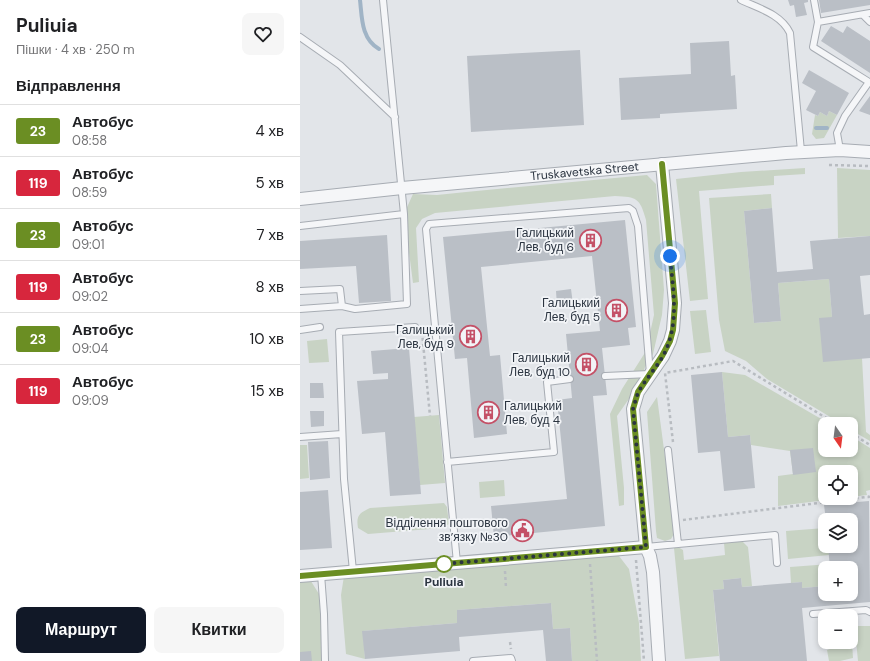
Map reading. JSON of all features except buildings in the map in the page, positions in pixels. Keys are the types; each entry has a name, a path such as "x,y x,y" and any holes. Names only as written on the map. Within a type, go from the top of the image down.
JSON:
{"street":[{"name":"Truskavetska Street","path":"300,199 402,188 801,152 840,150 870,152"},
{"path":"659,661 653,572 650,556 641,548 633,409 638,392 662,356 670,341 673,330 675,303 662,164"},
{"path":"300,576 641,548"}],"lane":[{"path":"300,309 342,306 355,309 407,304 402,188 383,0"},
{"path":"741,0 778,18 785,24 790,33 801,152"},
{"path":"814,0 818,22 813,47 870,82 845,116 837,133 840,150"},
{"path":"818,22 870,13"},
{"path":"863,14 870,22"},
{"path":"300,37 340,65 395,117"},
{"path":"457,563 426,229 430,224 629,208 633,211 638,226 650,374 605,376"},
{"path":"300,226 404,214"},
{"path":"300,291 340,289 342,306"},
{"path":"300,330 320,327"},
{"path":"353,571 344,479 339,332 415,327"},
{"path":"447,462 554,452 547,382 570,379"},
{"path":"300,437 342,434"},
{"path":"668,450 678,544"},
{"path":"641,548 775,535 777,563"},
{"path":"321,574 324,614 324,661"},
{"path":"813,614 866,610 870,612"},
{"path":"473,661 511,658 512,661"}],"path":[{"path":"828,165 870,166"},
{"path":"415,327 422,332 430,416"},
{"path":"665,373 733,361 825,417"},
{"path":"858,437 870,445"},
{"path":"681,520 866,497 869,496 870,493"},
{"path":"641,548 644,661"},
{"path":"589,552 597,661"},
{"path":"504,559 506,588"}],"green space":[{"path":"829,111 837,115 824,138 816,139 812,134 815,115 818,116 820,112 827,116"},
{"path":"805,168 805,174 774,176 774,185 699,191 708,299 690,301 676,179 741,172"},
{"path":"837,168 870,170 870,236 838,238"},
{"path":"647,175 656,184 664,290 662,315 653,354 645,367 640,383 617,416 624,488 624,505 619,506 610,414 622,389 646,351 654,315 646,220 642,207 633,198 615,196 435,213 422,219 416,228 419,282 413,283 404,214 413,194 437,195"},
{"path":"771,194 772,208 744,211 754,323 781,321 778,283 829,279 832,317 862,358 866,432 870,435 870,441 858,434 858,417 830,417 767,379 746,361 725,351 719,320 709,198"},
{"path":"706,310 711,352 695,354 690,311"},
{"path":"327,339 329,362 309,363 307,341"},
{"path":"722,372 745,375 818,417 818,457 858,457 858,440 870,448 870,490 866,491 867,495 858,496 858,465 818,465 818,501 778,506 778,476 793,474 790,451 751,445 750,435 728,437"},
{"path":"657,397 675,532 671,539 665,541 657,538 656,531 647,412"},
{"path":"439,415 445,483 420,485 414,417"},
{"path":"300,445 307,445 309,478 300,479"},
{"path":"504,480 505,496 480,498 479,482"},
{"path":"444,503 447,507 449,524 442,528 368,534 358,528 357,521 359,515 370,508"},
{"path":"818,529 818,553 829,553 829,555 788,559 786,531"},
{"path":"742,541 748,547 752,586 742,587 741,578 723,580 724,589 713,590 719,656 685,659 674,548 678,547 683,550 684,560 725,555 724,543"},
{"path":"586,555 619,556 629,569 639,623 641,661 572,661 570,628 553,629 551,603 457,610 457,623 363,631 365,659 346,654 341,595 344,576"},
{"path":"818,565 818,587 802,588 802,582 791,583 790,567"},
{"path":"309,578 319,594 327,617 322,635 329,661 312,661 300,652 300,579"},
{"path":"858,626 870,626 870,661 858,661"},
{"path":"852,649 853,658 840,661 829,661 827,650"}],"waterway":[{"path":"360,0 362,20 366,34 373,45 379,49"},
{"path":"816,128 827,128"}],"bus line":[{"name":"23","path":"300,576 646,547 633,409 638,392 670,341 673,330 675,303 662,164"}],"place":[{"name":"Галицький Лев, буд 6","path":"590,240"},
{"name":"Галицький Лев, буд 5","path":"616,310"},
{"name":"Галицький Лев, буд 9","path":"470,337"},
{"name":"Галицький Лев, буд 10","path":"586,365"},
{"name":"Галицький Лев, буд 4","path":"489,413"},
{"name":"Відділення поштового зв’язку №30","path":"523,530"},
{"name":"Puliuia","path":"444,564"}],"route":[{"path":"444,564 442,564 646,547 633,409 638,392 662,356 670,341 673,330 675,303 670,256"}]}
